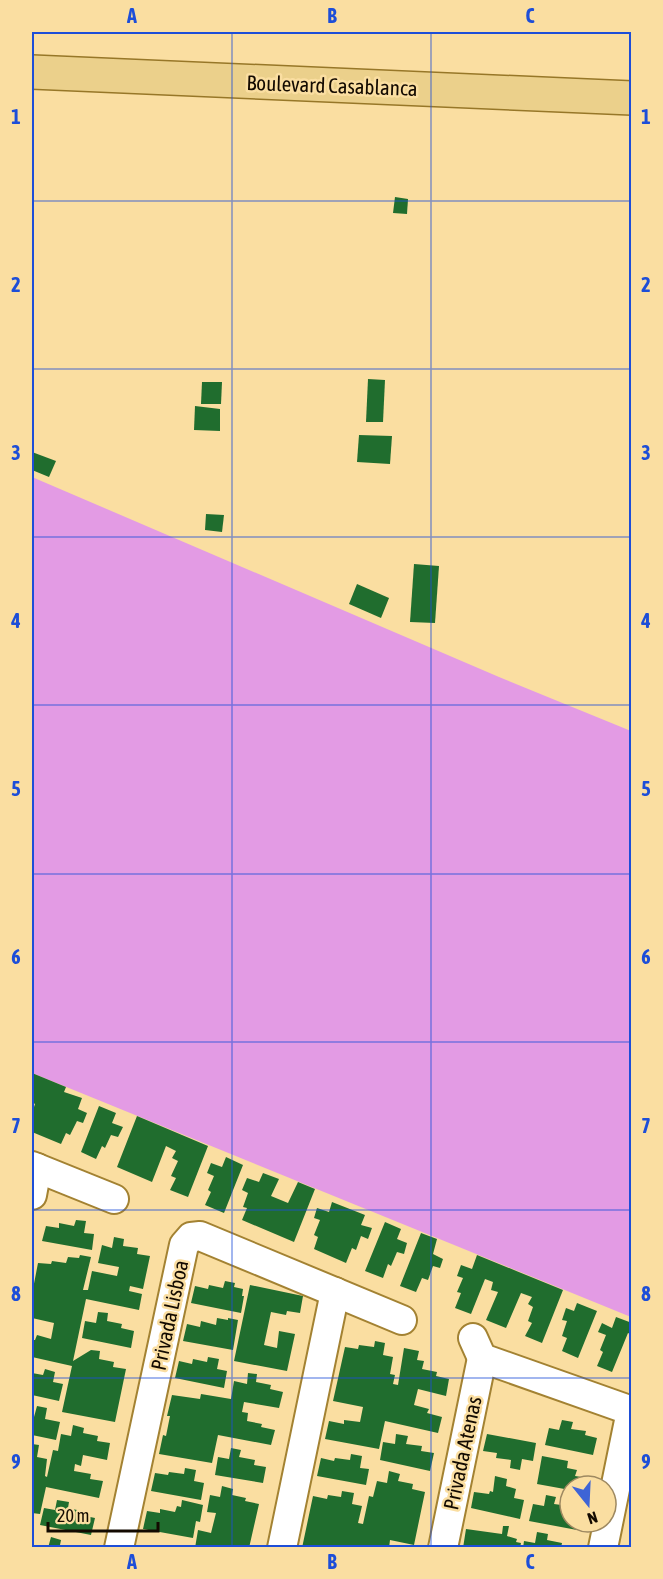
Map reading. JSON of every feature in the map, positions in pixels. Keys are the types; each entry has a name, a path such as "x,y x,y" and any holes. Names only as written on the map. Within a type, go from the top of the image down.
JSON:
{"main road":[{"name":"Boulevard Casablanca","path":"32,72 632,98"}],"street":[{"path":"33,1176 114,1199"},
{"name":"Privada Lisboa","path":"119,1548 184,1245 191,1237 200,1236 402,1320"},
{"path":"282,1548 335,1292"},
{"name":"Privada Atenas","path":"443,1548 477,1348 631,1411 603,1548"}],"shaded area":[{"path":"32,477 499,677 631,731 631,1317 32,1073"}],"building":[{"path":"395,197 408,199 407,214 393,213"},
{"path":"368,379 385,380 383,422 366,422"},
{"path":"202,382 222,382 221,404 201,404"},
{"path":"195,406 220,409 220,431 194,430"},
{"path":"359,435 392,436 390,464 357,462"},
{"path":"32,452 56,461 49,477 32,470"},
{"path":"206,514 224,515 222,532 205,530"},
{"path":"414,564 439,566 435,623 410,622"},
{"path":"357,584 389,598 381,618 349,604"},
{"path":"32,1073 66,1087 64,1092 82,1098 78,1109 87,1113 83,1123 77,1121 70,1135 66,1133 61,1144 32,1132 34,1120 32,1113 35,1104 32,1102"},
{"path":"99,1106 116,1113 112,1123 123,1127 118,1137 111,1135 105,1148 102,1146 96,1159 81,1152"},
{"path":"137,1116 208,1146 188,1197 170,1190 176,1178 171,1176 178,1161 172,1158 176,1151 166,1146 152,1182 117,1167"},
{"path":"226,1157 243,1165 224,1213 205,1205 211,1192 208,1190 214,1176 207,1173 211,1163 222,1167"},
{"path":"263,1173 279,1179 271,1196 288,1203 298,1182 315,1189 294,1242 242,1220 247,1208 243,1207 248,1193 242,1190 247,1178 259,1182"},
{"path":"332,1202 365,1215 361,1225 372,1228 368,1239 361,1236 356,1250 352,1248 346,1263 314,1249 318,1237 314,1235 320,1220 314,1218 317,1208 329,1212"},
{"path":"76,1220 86,1221 84,1233 94,1234 92,1250 42,1241 46,1226 59,1228 59,1223 74,1226"},
{"path":"385,1222 401,1229 397,1239 407,1243 404,1254 397,1252 391,1266 388,1264 383,1278 365,1271"},
{"path":"421,1233 437,1239 433,1254 443,1259 440,1268 433,1266 428,1280 422,1278 416,1292 400,1286"},
{"path":"114,1237 124,1239 123,1246 138,1248 137,1254 150,1256 143,1289 130,1286 129,1291 142,1294 139,1310 86,1299 73,1361 91,1350 100,1351 99,1359 114,1362 113,1367 126,1369 115,1422 62,1412 72,1366 32,1357 32,1340 35,1340 37,1335 51,1339 54,1323 32,1318 32,1294 38,1263 51,1264 52,1261 66,1263 68,1257 79,1258 80,1255 91,1257 83,1290 88,1290 92,1271 117,1276 119,1267 98,1263 102,1245 112,1248"},
{"path":"477,1255 563,1290 542,1343 525,1336 532,1323 528,1321 533,1307 528,1304 532,1297 521,1293 506,1328 486,1320 498,1292 491,1290 493,1282 485,1279 471,1314 455,1308 461,1293 457,1292 463,1278 457,1276 461,1265 472,1269"},
{"path":"225,1281 235,1283 234,1287 243,1289 241,1313 191,1303 195,1286 208,1289 209,1285 223,1288"},
{"path":"250,1285 303,1296 300,1313 287,1311 286,1315 271,1312 264,1345 277,1348 279,1331 295,1334 287,1371 234,1361"},
{"path":"577,1303 597,1311 578,1358 562,1351 567,1338 562,1336 567,1321 562,1320 566,1308 574,1311"},
{"path":"98,1312 108,1313 107,1321 122,1324 121,1328 134,1331 131,1348 82,1338 85,1321 96,1323"},
{"path":"616,1317 632,1323 632,1335 628,1333 612,1372 597,1366 603,1352 600,1350 606,1335 598,1332 602,1323 612,1328"},
{"path":"217,1318 238,1320 233,1350 183,1341 187,1324 200,1327 201,1321 216,1325"},
{"path":"375,1341 385,1343 383,1355 393,1357 390,1374 395,1375 393,1384 398,1385 404,1348 419,1351 417,1360 424,1361 422,1369 437,1372 436,1376 449,1379 446,1396 418,1389 414,1405 429,1409 427,1413 442,1417 438,1433 385,1421 379,1449 325,1439 329,1421 344,1424 344,1420 360,1422 363,1407 333,1401 345,1347 358,1349 359,1345 374,1347"},
{"path":"208,1357 219,1359 217,1369 227,1371 224,1388 175,1378 179,1361 192,1364 193,1359 207,1362"},
{"path":"45,1369 55,1372 53,1382 63,1384 59,1401 32,1395 32,1373 43,1375"},
{"path":"248,1373 257,1374 256,1382 271,1385 270,1389 283,1392 279,1408 244,1402 242,1412 248,1413 247,1421 275,1430 271,1445 218,1435 212,1463 159,1454 163,1435 166,1436 170,1416 167,1416 172,1395 200,1399 201,1394 231,1399 234,1381 247,1384"},
{"path":"37,1406 47,1408 45,1419 60,1422 56,1440 32,1435 32,1416 34,1417"},
{"path":"562,1420 573,1422 571,1429 586,1431 585,1435 597,1438 593,1455 545,1445 549,1428 559,1430"},
{"path":"73,1425 84,1428 83,1433 98,1436 97,1441 110,1443 107,1460 83,1455 81,1466 75,1464 74,1471 91,1474 90,1479 103,1481 99,1498 46,1487 40,1514 32,1513 32,1444 39,1445 37,1457 47,1459 45,1476 47,1477 53,1450 58,1451 61,1434 71,1436"},
{"path":"396,1434 408,1436 406,1444 422,1446 421,1451 434,1453 430,1471 380,1460 383,1442 395,1444"},
{"path":"487,1434 536,1443 533,1461 522,1459 520,1470 510,1468 511,1460 496,1458 497,1453 483,1451"},
{"path":"231,1448 241,1450 239,1457 255,1460 254,1465 266,1467 263,1483 215,1475 218,1457 229,1459"},
{"path":"351,1454 362,1456 360,1468 369,1469 366,1485 317,1476 321,1458 334,1461 335,1458 350,1460"},
{"path":"542,1456 568,1461 567,1468 577,1470 576,1474 558,1474 558,1488 537,1484"},
{"path":"185,1468 196,1470 194,1481 204,1483 201,1500 151,1491 155,1473 184,1474"},
{"path":"389,1471 400,1474 398,1481 413,1484 412,1489 425,1492 414,1545 390,1540 389,1548 302,1548 313,1496 327,1499 328,1495 341,1497 342,1491 354,1493 352,1504 362,1506 358,1523 363,1524 369,1496 373,1497 377,1481 387,1483"},
{"path":"495,1476 507,1479 506,1486 516,1489 514,1498 524,1500 520,1519 471,1508 474,1492 489,1494 490,1491 493,1492"},
{"path":"222,1486 233,1489 232,1495 259,1504 249,1548 195,1548 198,1530 211,1533 216,1513 207,1512 210,1495 220,1497"},
{"path":"546,1495 556,1497 554,1504 558,1505 558,1526 529,1521 533,1504 544,1506"},
{"path":"57,1500 69,1502 68,1508 77,1510 76,1514 95,1518 91,1535 40,1525 44,1508 55,1510"},
{"path":"182,1500 203,1505 200,1522 196,1521 193,1538 143,1529 147,1511 160,1513 160,1509 175,1512 177,1506 181,1507"},
{"path":"503,1526 509,1526 507,1536 517,1539 516,1542 521,1543 520,1548 463,1548 466,1529 502,1534"},
{"path":"537,1532 548,1534 547,1540 562,1543 561,1548 523,1548 524,1541 535,1543"},
{"path":"51,1537 61,1540 60,1545 65,1548 48,1548"}]}
